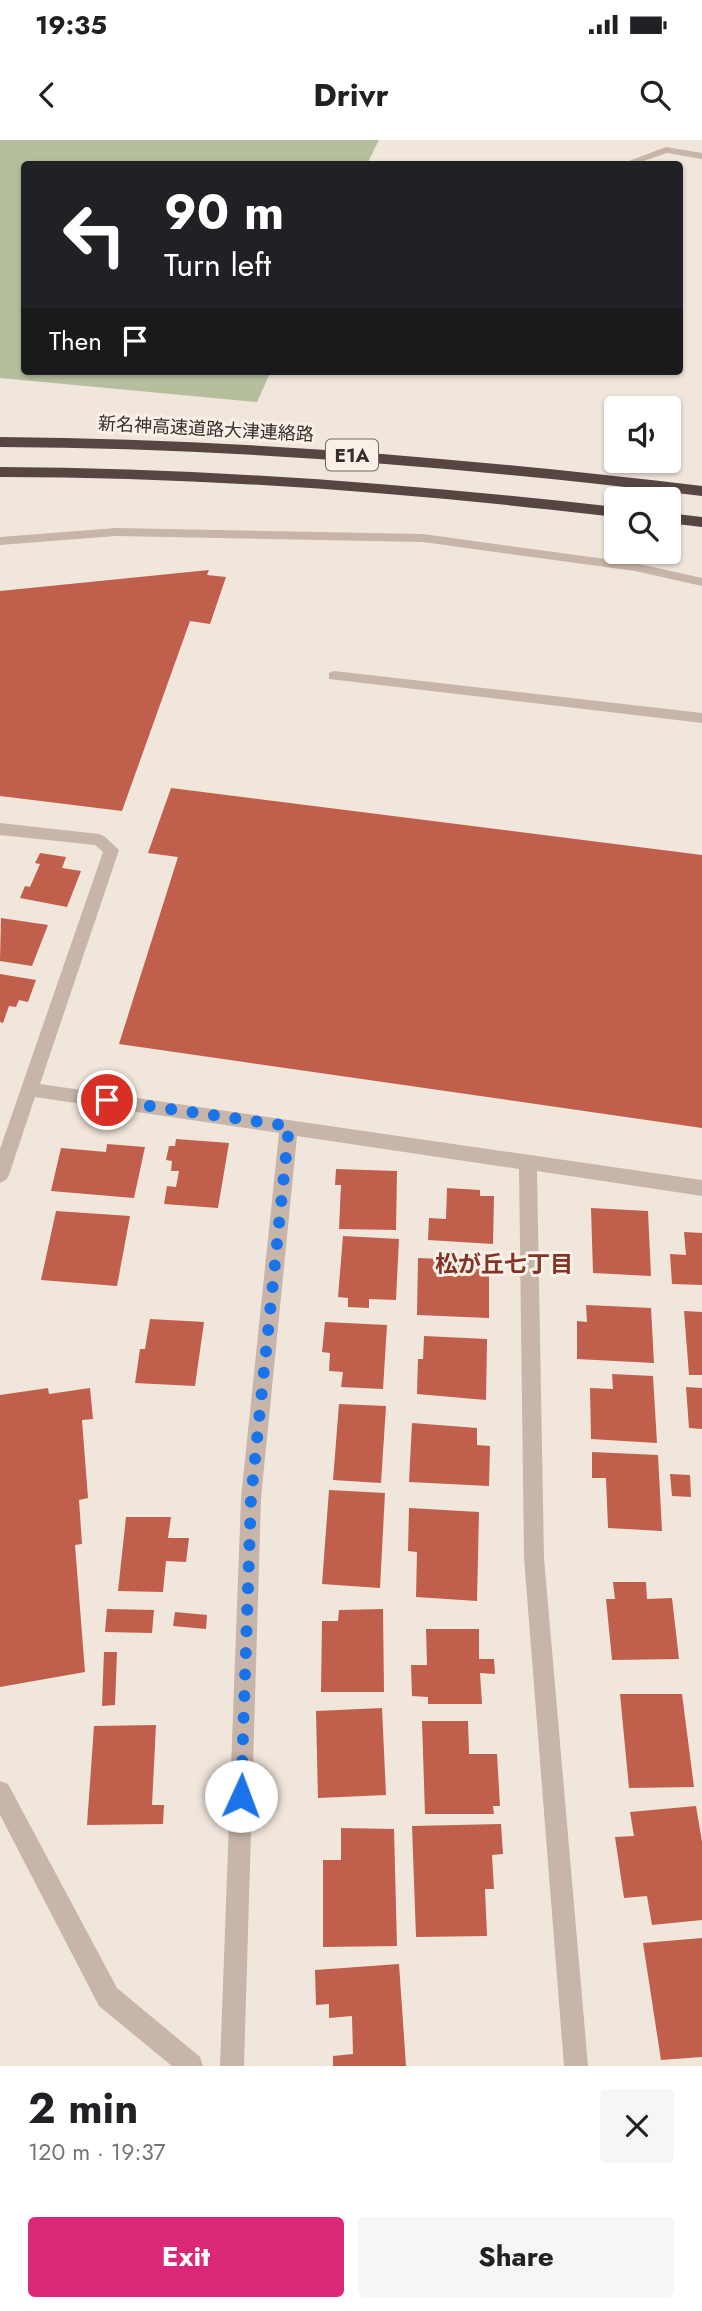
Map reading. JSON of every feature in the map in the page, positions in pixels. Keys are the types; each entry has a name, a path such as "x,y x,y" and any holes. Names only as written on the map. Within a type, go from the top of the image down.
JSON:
{"highway":[{"name":"新名神高速道路大津連絡路","path":"0,442 177,445 371,456 554,472 702,491"},
{"name":"E1A","path":"0,472 229,478 380,488 604,511"},
{"path":"681,520 702,522"}],"street":[{"path":"635,161 666,150 702,156"},
{"path":"0,541 116,532 423,538 635,567 702,582"},
{"path":"334,676 702,718"},
{"path":"0,829 99,839 111,850 0,1175"},
{"path":"28,1089 702,1188"},
{"path":"232,2066 251,1498 289,1126"},
{"path":"528,1164 534,1558 576,2066"},
{"path":"0,1792 107,1997 191,2066"}],"green space":[{"path":"0,140 379,140 368,161 21,161 21,375 269,375 257,402 0,378"}],"building":[{"path":"209,570 207,575 226,577 210,624 190,621 122,811 0,796 0,591"},
{"path":"171,788 702,855 702,1128 119,1044 178,857 148,853"},
{"path":"40,853 66,857 62,868 81,871 67,907 20,898 25,886 30,887 40,864 35,863"},
{"path":"1,918 48,925 32,966 0,961"},
{"path":"0,974 36,980 28,1002 19,1000 16,1007 9,1006 3,1023 0,1022"},
{"path":"176,1139 229,1143 218,1208 164,1204 167,1186 176,1187 179,1171 171,1171 172,1161 166,1160 169,1146 175,1146"},
{"path":"107,1144 145,1147 134,1198 51,1191 61,1148 106,1152"},
{"path":"336,1169 397,1171 396,1230 339,1229 341,1185 335,1185"},
{"path":"447,1188 480,1190 480,1196 494,1196 493,1244 428,1240 429,1218 446,1219"},
{"path":"591,1208 648,1211 651,1276 593,1273"},
{"path":"56,1211 130,1216 117,1286 41,1280"},
{"path":"684,1232 702,1233 702,1285 672,1284 670,1254 686,1255"},
{"path":"343,1236 399,1239 396,1300 369,1299 369,1308 348,1307 348,1298 338,1297"},
{"path":"418,1258 489,1261 489,1318 417,1315"},
{"path":"586,1305 651,1308 654,1363 577,1359 577,1321 587,1322"},
{"path":"684,1311 702,1312 702,1375 689,1375"},
{"path":"150,1319 204,1322 195,1386 135,1383 140,1349 145,1349"},
{"path":"325,1322 387,1325 383,1389 341,1387 343,1372 329,1371 330,1353 322,1352"},
{"path":"424,1336 487,1339 486,1400 417,1394 418,1359 423,1359"},
{"path":"612,1374 653,1376 657,1443 591,1439 590,1388 613,1389"},
{"path":"686,1387 702,1388 702,1429 689,1428"},
{"path":"48,1388 49,1394 90,1388 93,1419 82,1420 88,1498 79,1500 82,1544 75,1545 85,1672 0,1687 0,1395"},
{"path":"339,1404 386,1406 381,1483 333,1480"},
{"path":"412,1423 477,1428 477,1445 490,1446 489,1486 409,1482"},
{"path":"592,1452 658,1455 662,1531 608,1528 606,1478 592,1478"},
{"path":"670,1474 690,1475 691,1497 672,1496"},
{"path":"329,1490 385,1493 380,1588 322,1584"},
{"path":"409,1508 479,1512 477,1601 416,1597 417,1552 408,1551"},
{"path":"126,1517 171,1517 168,1538 189,1538 186,1562 166,1561 163,1592 118,1591"},
{"path":"613,1582 646,1582 647,1599 672,1598 679,1659 612,1660 606,1599 615,1599"},
{"path":"107,1609 154,1610 152,1633 105,1632"},
{"path":"383,1609 384,1692 321,1692 322,1621 338,1621 339,1610"},
{"path":"175,1612 207,1615 206,1629 173,1626"},
{"path":"426,1629 479,1629 479,1659 494,1659 495,1674 480,1673 482,1704 428,1704 428,1697 412,1696 411,1665 427,1665"},
{"path":"104,1652 117,1652 115,1705 102,1706"},
{"path":"620,1694 682,1694 694,1787 629,1788"},
{"path":"382,1708 386,1795 318,1798 316,1711"},
{"path":"422,1721 468,1721 469,1754 497,1754 500,1806 493,1806 494,1814 425,1814"},
{"path":"156,1725 152,1805 164,1805 163,1824 87,1825 94,1726"},
{"path":"696,1806 702,1842 702,1920 652,1925 647,1896 624,1898 615,1837 634,1836 630,1812"},
{"path":"501,1824 503,1854 492,1855 494,1889 485,1889 487,1936 416,1937 412,1826"},
{"path":"341,1828 394,1829 397,1946 323,1947 323,1860 341,1860"},
{"path":"702,1938 702,2057 661,2060 643,1943"},
{"path":"399,1964 406,2066 333,2066 333,2056 353,2054 352,2016 329,2018 329,2004 316,2005 315,1970"}],"district":[{"name":"松が丘七丁目","path":"504,1264"}],"route":[{"path":"107,1100 289,1126 251,1498 241,1796"}]}
